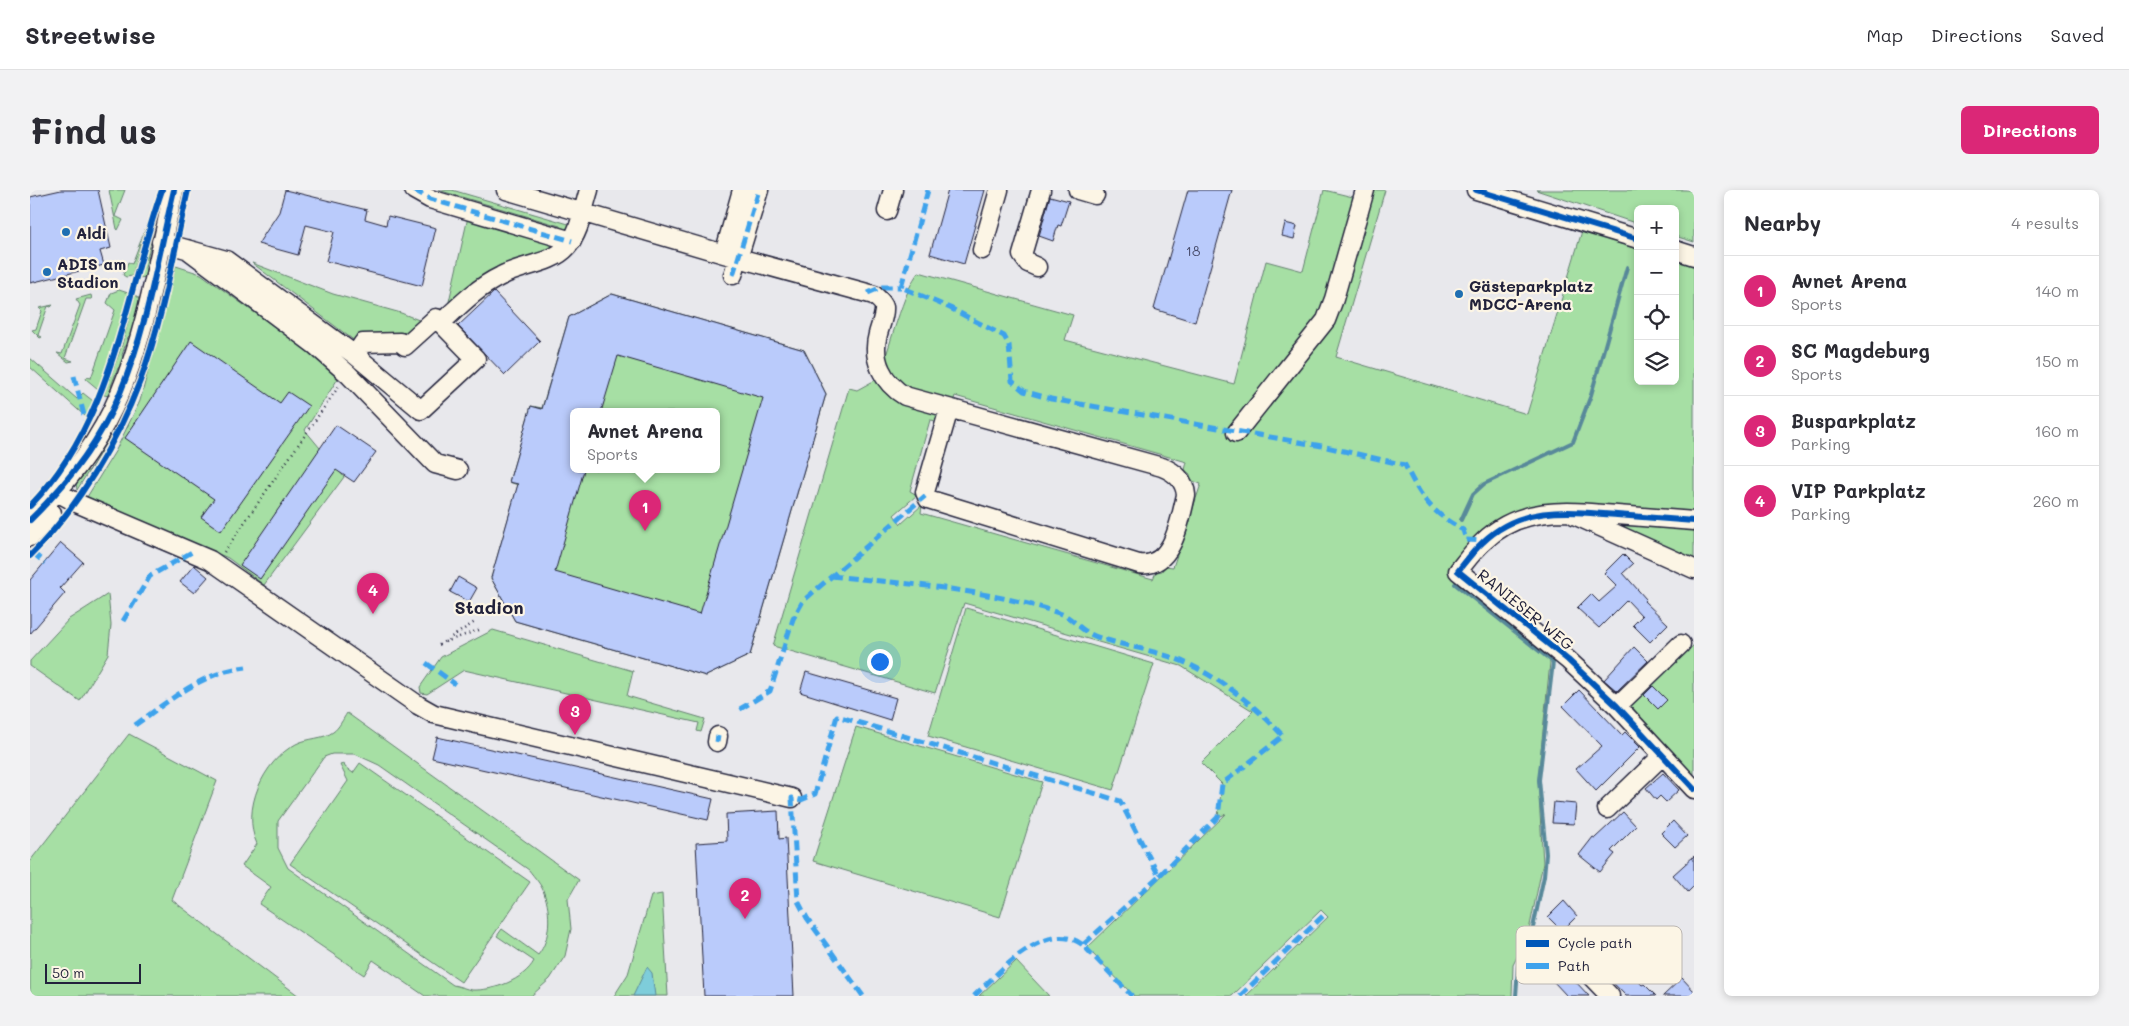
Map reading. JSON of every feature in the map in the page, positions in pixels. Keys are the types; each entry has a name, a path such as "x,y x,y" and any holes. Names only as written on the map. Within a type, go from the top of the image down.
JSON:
{"street":[{"path":"30,520 61,494 78,476 89,451 112,410 127,375 138,340 174,190"},
{"path":"414,190 430,199 572,240"},
{"path":"506,190 732,263 874,295 881,301 884,308 876,348 881,371 893,388 905,396 1169,470 1182,483 1186,495 1167,553 1152,563 1138,564 928,500 925,492 949,409"},
{"path":"442,323 485,284 516,268 552,257 565,249 572,240 589,190"},
{"path":"732,263 742,190"},
{"path":"732,263 759,190"},
{"path":"887,211 894,190"},
{"path":"982,250 999,190"},
{"path":"1037,267 1028,263 1022,255 1041,190"},
{"path":"1236,432 1326,320 1366,190"},
{"path":"1476,190 1634,238"},
{"path":"161,242 226,260 355,355 421,410 476,359 436,318 405,346 400,342 363,343 355,355"},
{"path":"187,249 316,345 348,374 435,464 458,470"},
{"path":"1679,251 1694,256"},
{"path":"61,494 216,563 418,705 434,714 792,798"},
{"path":"30,537 61,494"},
{"path":"1562,510 1694,569"},
{"name":"RANIESER WEG","path":"1694,522 1562,510 1518,519 1483,541 1458,571 1568,660 1617,706 1694,789"},
{"path":"1617,706 1681,644"},
{"path":"1607,809 1662,756"},
{"path":"1598,984 1610,996"}],"path":[{"path":"216,563 348,374"},
{"path":"475,622 439,644 479,630"}],"green space":[{"path":"109,190 125,190 115,216 123,220 118,230 117,229"},
{"path":"160,190 140,246 132,276 126,277 123,275 128,262 132,264"},
{"path":"165,190 159,225 154,228 145,268 147,272 146,277 139,278 150,234"},
{"path":"438,190 452,190 572,225 569,231 560,229 560,226"},
{"path":"1324,190 1357,198 1359,190 1385,190 1336,357 1527,414 1582,231 1634,247 1634,385 1679,385 1679,261 1694,266 1694,565 1562,510 1518,519 1458,571 1551,653 1538,780 1543,863 1530,926 1516,926 1516,959 1513,965 1512,996 1246,996 1328,917 1321,910 1232,996 1134,996 1087,948 1226,814 1218,817 1222,784 1201,763 1253,711 1181,666 964,603 935,693 773,646 849,388 857,390 879,378 902,306 919,272 1073,315 1065,340 1234,384 1266,261 1303,271","holes":["955,396 1187,462 1185,470 1190,474 1190,480 1201,484 1173,567 1165,566 1162,571 1156,572 1153,579 921,513 922,505 901,524 894,515 917,495 910,491 930,420 938,421 939,416 936,413 953,403"]},
{"path":"1536,190 1694,190 1694,242 1679,237 1679,205 1634,205 1634,223"},
{"path":"468,217 558,244 448,306"},
{"path":"252,263 333,294 401,313 429,324 405,346 360,345"},
{"path":"176,266 201,274 327,365 339,377 305,430 344,477 264,585 228,558 87,497 116,450 140,401"},
{"path":"119,290 128,293 115,343 98,389 86,379 87,377 91,378 115,310 107,303 111,293"},
{"path":"612,294 804,350 826,394 750,655 706,676 515,621 491,578 518,485 509,482 531,406 542,408 569,317"},
{"path":"91,295 92,299 86,299 65,358 73,361 68,362 57,353 62,354 80,305 76,299"},
{"path":"135,295 140,303 132,334 128,337 122,355 125,361 118,368 111,386 113,392 109,396 104,395 122,345"},
{"path":"48,306 38,335 42,337 40,338 32,330 36,329 42,311 39,308"},
{"path":"154,315 156,317 139,375 131,393 138,374 137,364 142,362 148,341 145,337"},
{"path":"30,358 77,399 83,393 93,401 86,417 30,367"},
{"path":"131,394 119,422 109,439 118,421 117,415 125,395"},
{"path":"108,440 100,453 99,447 102,441"},
{"path":"83,471 89,471 77,490 76,483"},
{"path":"108,594 111,625 108,654 80,701 30,666 30,661 69,619"},
{"path":"966,608 1154,664 1113,790 928,736"},
{"path":"493,630 633,671 627,696 705,719 701,732 697,731 699,723 464,670 427,694 421,693 420,687 441,657"},
{"path":"1694,645 1694,779 1625,707"},
{"path":"347,713 579,880 568,899 571,929 565,956 550,979 531,996 425,996 373,960 364,975 259,904 271,887 242,866 257,844 253,831 252,816 258,788 265,774 284,752 300,742 333,732","holes":["332,754 355,754 379,765 529,870 538,881 544,893 549,917 545,941 538,955 502,929 497,936 534,961 523,974 507,983 489,989 472,990 453,985 288,868 278,848 278,821 324,757"]},
{"path":"856,727 1042,782 1000,917 813,861"},
{"path":"129,734 217,781 172,900 299,996 30,996 30,861"},
{"path":"360,763 530,882 461,982 290,864 348,781 340,765 344,764 353,773"},
{"path":"662,894 668,996 614,996 628,974 651,896"},
{"path":"1016,961 1049,996 979,996"}],"water":[{"path":"647,967 652,973 655,996 633,996"}],"building":[{"path":"61,190 98,190 111,248 100,251 104,265 30,283 30,197"},
{"path":"285,190 367,210 365,219 386,225 388,216 436,228 422,286 326,261 334,232 306,225 298,255 258,244 279,212"},
{"path":"948,190 985,190 964,264 930,254"},
{"path":"1188,190 1232,190 1195,322 1154,309"},
{"path":"1050,196 1069,201 1061,226 1058,225 1053,241 1039,236"},
{"path":"1285,223 1297,226 1294,239 1282,236"},
{"path":"494,292 540,341 505,375 458,326"},
{"path":"612,294 804,350 826,394 750,655 706,676 515,621 491,578 518,484 509,482 531,406 542,409 569,317","holes":["618,356 763,398 700,614 555,572 583,473 570,473 570,408 602,408"]},
{"path":"191,341 280,403 288,392 309,406 221,531 201,517 214,499 125,438"},
{"path":"336,425 376,452 354,482 336,470 260,579 240,565"},
{"path":"61,543 83,562 60,588 65,593 30,634 30,580"},
{"path":"1623,554 1633,564 1623,573 1646,599 1644,601 1668,624 1650,642 1633,625 1642,616 1627,600 1599,628 1577,608 1591,594 1599,602 1617,586 1604,573"},
{"path":"194,565 208,577 194,593 180,582"},
{"path":"458,577 477,588 469,602 450,592"},
{"path":"1634,647 1648,661 1617,691 1604,680"},
{"path":"806,672 896,698 890,720 800,692"},
{"path":"1653,686 1667,700 1658,709 1644,695"},
{"path":"1579,690 1622,735 1625,732 1640,747 1596,791 1576,769 1602,746 1563,706"},
{"path":"437,737 713,799 708,820 432,758"},
{"path":"1663,773 1679,790 1666,802 1660,796 1656,800 1646,788"},
{"path":"1554,802 1576,804 1574,824 1552,823"},
{"path":"778,811 779,839 786,838 794,996 704,996 696,843 727,841 726,814"},
{"path":"1623,812 1636,826 1611,851 1615,854 1600,872 1579,855 1593,837 1595,838"},
{"path":"1673,821 1687,836 1675,847 1661,833"},
{"path":"1694,856 1694,886 1688,892 1673,875"},
{"path":"1564,901 1577,916 1567,926 1557,926 1548,917"},
{"path":"1682,978 1694,991 1694,996 1663,996 1676,984 1682,984"},
{"path":"1556,984 1578,984 1589,996 1567,996"},
{"path":"1614,984 1644,984 1656,996 1626,996"}],"waterway":[{"path":"1461,520 1473,494 1484,484 1573,442 1591,395 1627,267"},
{"path":"1455,584 1553,662 1539,780 1546,854 1544,876 1533,926"},
{"path":"1516,996 1517,984"}],"marked path":[{"path":"414,190 430,199 572,241"},
{"path":"733,275 759,190"},
{"path":"928,190 901,287 950,308 1004,336 1009,345 1012,381 1024,391 1051,399 1322,446 1405,465 1416,487 1435,510 1463,530 1466,540 1483,541"},
{"path":"868,293 882,287 901,287"},
{"path":"74,376 86,423"},
{"path":"740,709 770,691 793,619 803,601 925,496"},
{"path":"123,621 150,576 192,552"},
{"path":"33,553 45,563"},
{"path":"831,576 977,593 1062,614 1094,636 1167,656 1191,665 1220,682 1260,713 1283,736 1222,784 1218,817 1159,876"},
{"path":"426,663 455,684"},
{"path":"135,725 174,697 201,681 230,670 246,667"},
{"path":"863,996 807,918 798,901 792,798 801,800 815,794 837,716 1120,801 1159,876 1083,945 1132,996"},
{"path":"717,742 718,736"},
{"path":"1240,996 1324,915"},
{"path":"974,996 1009,963 1039,943 1054,938 1069,938 1083,945"}],"cycle path":[{"path":"30,506 58,472 81,436 99,397 126,315 162,190"},
{"path":"30,520 57,492 81,461 103,428 120,393 138,344 145,318 174,190"},
{"path":"30,556 64,517 94,474 131,404 155,335 188,190"},
{"path":"1476,190 1634,238"},
{"path":"1694,521 1581,512 1546,513 1529,516 1498,530 1480,545 1458,571 1568,660 1617,706 1694,789"}],"place":[{"name":"Aldi","path":"66,232"},
{"name":"ADIS am Stadion","path":"47,272"},
{"name":"Gästeparkplatz MDCC-Arena","path":"1459,294"},
{"name":"Avnet Arena","path":"645,531"},
{"name":"VIP Parkplatz","path":"373,614"},
{"name":"Busparkplatz","path":"575,735"},
{"name":"SC Magdeburg","path":"745,919"}],"district":[{"name":"Stadion","path":"489,607"}]}
